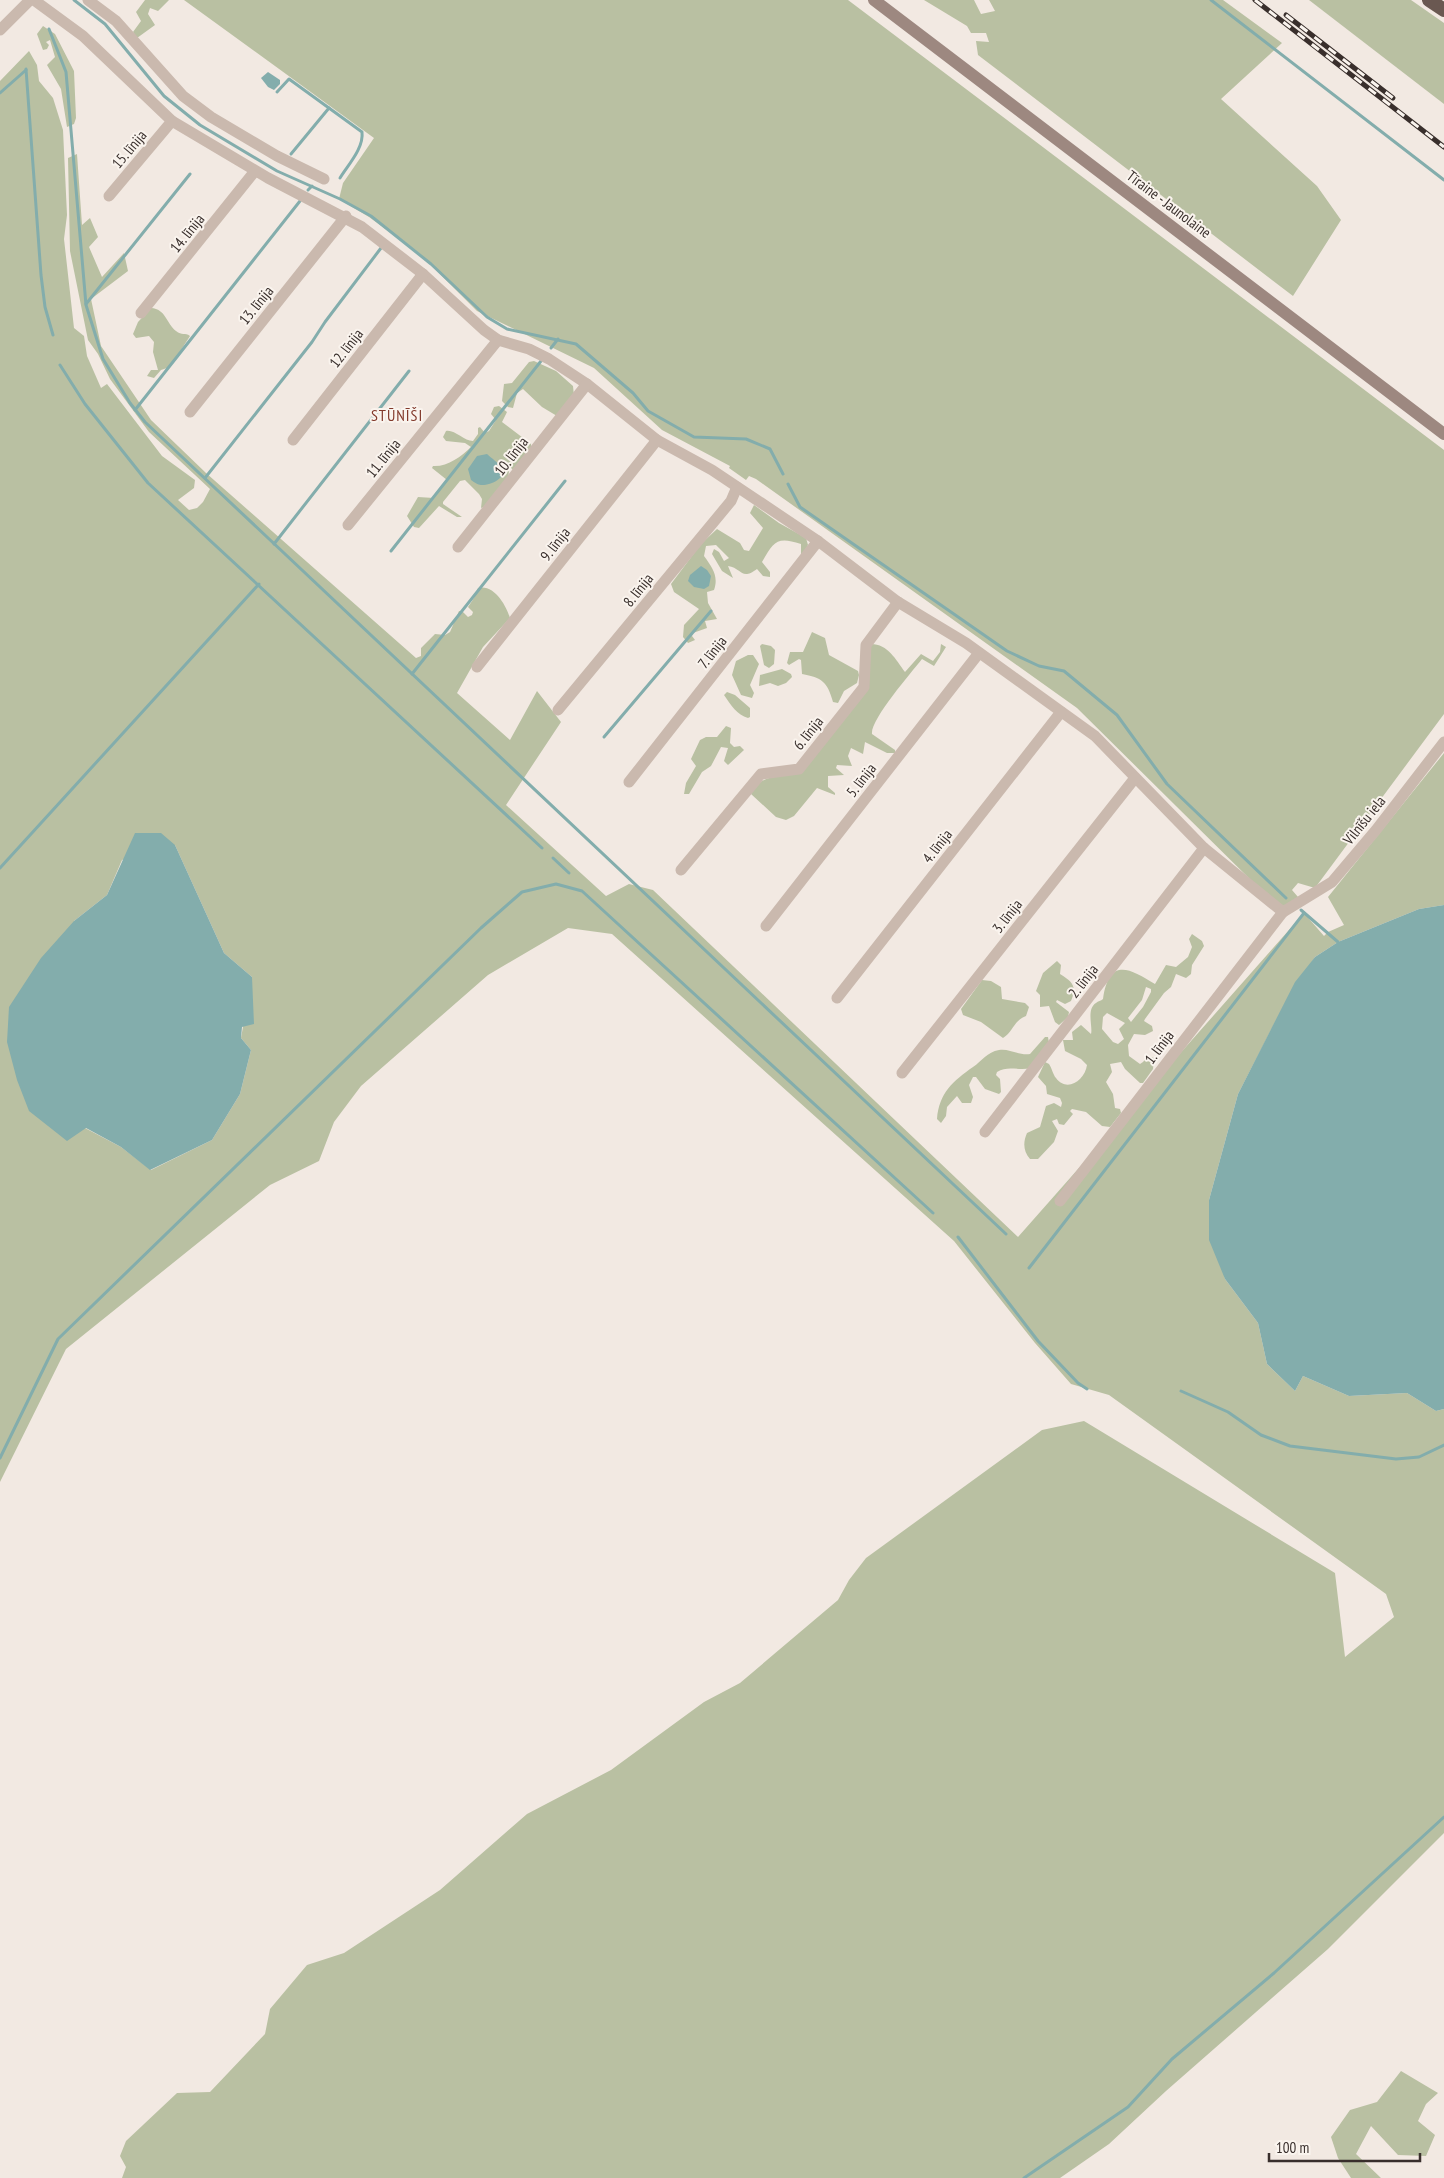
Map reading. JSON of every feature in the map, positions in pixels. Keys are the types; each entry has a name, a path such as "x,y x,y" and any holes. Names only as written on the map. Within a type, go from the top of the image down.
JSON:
{"highway":[{"path":"1429,0 1444,10"}],"main road":[{"name":"Tīraine - Jaunolaine","path":"874,0 1444,434"}],"street":[{"path":"0,30 32,0 83,36 172,121 255,171 346,216 380,239 423,274 484,330 498,340 529,349 587,384 657,440 737,487 818,541 898,602 966,643 1095,736 1204,848 1283,912"},
{"path":"88,0 116,22 183,96 211,117 277,156 324,179"},
{"name":"15. līnija","path":"109,196 172,121"},
{"name":"14. līnija","path":"141,313 255,171"},
{"name":"13. līnija","path":"190,412 346,216"},
{"name":"12. līnija","path":"293,440 423,274"},
{"name":"11. līnija","path":"348,525 498,340"},
{"name":"10. līnija","path":"458,547 587,384"},
{"name":"9. līnija","path":"477,667 657,440"},
{"name":"8. līnija","path":"558,710 731,501 737,487"},
{"name":"7. līnija","path":"629,782 818,541"},
{"name":"6. līnija","path":"681,870 761,774 799,769 864,687 866,645 898,602"},
{"name":"5. līnija","path":"766,926 979,653"},
{"name":"4. līnija","path":"837,998 1061,712"},
{"name":"Vilnīšu iela","path":"1283,912 1332,882 1376,830 1444,742"},
{"name":"3. līnija","path":"902,1073 1135,778"},
{"name":"2. līnija","path":"985,1132 1204,848"},
{"name":"1. līnija","path":"1060,1201 1283,912"}],"green space":[{"path":"145,0 169,0 158,11 150,8 148,14 155,25 137,38 133,32 141,21 136,12"},
{"path":"184,0 848,0 1444,450 1444,714 1315,888 1298,883 1292,890 1298,897 1283,912 1077,708 756,479 749,476 746,480 729,468 730,466 662,430 594,368 477,311 421,255 369,217 339,199 343,183 374,138"},
{"path":"924,0 974,0 981,14 995,11 989,0 1223,0 1282,43 1221,99 1317,186 1341,220 1293,296 978,55 976,41 989,42 986,33 971,33 967,26"},
{"path":"1309,0 1411,0 1444,23 1444,104"},
{"path":"43,26 55,34 74,71 76,118 74,124 67,127 61,89 47,65 55,57 50,40 46,42 49,45 47,49 43,50 37,34"},
{"path":"29,51 37,65 39,81 53,98 63,130 67,215 64,239 74,328 84,336 87,356 101,388 107,384 162,456 195,480 194,488 178,500 189,510 197,508 203,502 210,489 149,432 110,379 98,354 88,340 70,251 68,158 77,154 82,225 90,218 98,237 89,247 102,277 124,253 128,271 91,299 101,346 151,420 206,473 416,658 421,656 421,648 435,634 445,635 450,632 459,611 462,611 468,617 472,615 473,612 468,607 478,588 489,589 494,592 506,607 510,618 483,647 457,693 510,740 537,691 561,722 506,805 606,896 629,884 653,890 1018,1237 1304,913 1324,936 1328,932 1344,925 1328,897 1444,753 1444,905 1419,909 1338,942 1315,957 1284,1005 1238,1094 1209,1200 1225,1279 1258,1323 1267,1364 1295,1391 1303,1376 1349,1396 1407,1393 1436,1411 1444,1409 1444,1833 1328,1949 1166,2091 1109,2144 1060,2178 122,2178 126,2167 120,2156 126,2141 177,2093 210,2092 265,2034 270,2009 307,1965 344,1953 440,1890 527,1814 611,1770 704,1702 740,1683 838,1600 849,1580 866,1558 1042,1430 1084,1421 1335,1573 1345,1657 1394,1617 1386,1594 1109,1395 1071,1384 1035,1343 954,1241 612,934 568,928 488,975 361,1086 334,1122 319,1161 270,1185 66,1349 0,1482 0,81","holes":["175,845 224,953 252,977 241,1038 251,1050 240,1094 212,1140 151,1170 121,1147 85,1128 74,921 107,895 122,860"]},
{"path":"151,308 160,311 176,331 190,336 170,367 161,370 154,378 147,376 151,370 158,370 153,352 154,342 149,336 136,338 133,334 138,322"},
{"path":"534,361 556,371 573,386 574,396 557,416 542,407 523,389 517,393 513,408 508,407 502,401 504,384 512,383 529,362"},
{"path":"499,406 507,412 502,422 531,444 531,447 513,470 505,461 504,465 509,471 508,479 486,506 481,508 482,499 479,494 465,480 460,481 443,504 462,517 457,517 439,506 419,528 414,527 407,516 418,497 434,498 447,480 432,468 433,466 454,461 471,447 465,443 446,441 443,437 446,431 473,441 478,434 478,428 480,427 485,433 489,431 496,420 491,414 494,407"},
{"path":"754,505 779,523 806,538 808,545 801,557 801,544 786,540 777,542 762,562 770,572 770,577 763,576 757,569 744,574 728,566 733,578 722,571 712,554 714,549 719,552 724,561 729,558 716,545 706,546 704,556 712,568 716,580 714,590 707,592 708,603 717,619 705,621 707,628 693,633 692,636 695,640 688,643 683,637 684,625 699,609 674,592 671,584 701,544 717,529 740,543 744,550 749,551 763,528 750,513"},
{"path":"812,632 825,638 829,655 858,671 857,683 844,691 838,703 833,702 823,682 802,674 801,660 799,659 789,665 787,663 790,652 803,652"},
{"path":"762,644 771,646 775,650 774,664 769,668 764,665 760,646"},
{"path":"871,644 887,650 905,672 921,654 933,661 940,652 941,644 946,647 934,666 922,659 877,718 872,734 895,750 895,753 887,753 865,742 863,754 851,748 848,756 852,766 837,765 836,768 844,775 828,776 828,787 835,795 817,788 794,816 786,820 776,817 751,794 761,781 787,775 868,684"},
{"path":"748,655 753,655 759,664 750,685 754,693 752,698 741,695 732,675 736,661"},
{"path":"782,669 791,674 792,677 786,683 778,686 770,683 759,686 760,675"},
{"path":"727,692 735,695 750,708 750,717 744,717 734,709 724,695"},
{"path":"726,726 731,728 730,743 734,747 740,746 744,750 728,765 724,761 728,748 721,747 711,766 702,772 689,794 684,794 686,783 696,766 691,759 700,740 706,737 717,737"},
{"path":"1192,934 1202,941 1204,946 1192,965 1191,974 1186,978 1176,974 1171,987 1164,993 1144,1021 1152,1026 1153,1031 1145,1035 1134,1034 1128,1045 1129,1056 1140,1064 1148,1056 1154,1058 1153,1069 1143,1083 1140,1083 1125,1069 1121,1062 1110,1064 1112,1072 1106,1082 1113,1094 1115,1108 1120,1109 1121,1113 1110,1127 1102,1126 1086,1112 1072,1109 1070,1111 1073,1114 1064,1125 1059,1124 1057,1119 1052,1121 1058,1131 1054,1142 1038,1159 1030,1159 1024,1146 1027,1133 1040,1127 1046,1106 1054,1103 1061,1107 1062,1103 1060,1098 1047,1094 1046,1086 1038,1077 1045,1062 1049,1064 1055,1077 1060,1082 1070,1084 1079,1080 1087,1065 1081,1059 1065,1051 1063,1040 1073,1040 1072,1032 1081,1025 1091,1034 1091,1009 1103,999 1110,977 1115,972 1128,970 1155,984 1166,965 1176,967 1188,957 1192,947 1189,939","holes":["1146,987 1151,989 1151,992 1143,1007 1131,1022 1128,1018 1142,1000","1107,1013 1125,1023 1119,1029 1124,1039 1118,1044 1113,1042 1102,1029 1103,1017"]},
{"path":"1057,961 1061,965 1060,974 1071,982 1074,988 1071,1001 1065,1004 1057,1000 1056,1002 1069,1012 1068,1017 1059,1025 1055,1022 1049,1006 1040,1007 1040,995 1036,991 1043,973"},
{"path":"982,980 991,981 1001,987 1002,999 1025,1003 1029,1007 1026,1016 1018,1021 1003,1038 981,1022 963,1015 961,1009"},
{"path":"1045,1037 1048,1037 1049,1043 1031,1068 1009,1068 997,1072 996,1075 1000,1079 1001,1092 999,1094 985,1089 976,1077 973,1077 969,1085 973,1097 971,1103 962,1103 957,1096 947,1107 946,1116 941,1123 937,1119 938,1110 944,1095 959,1077 995,1051 1007,1050 1030,1054"},
{"path":"1401,2071 1438,2093 1426,2104 1418,2121 1435,2135 1426,2156 1398,2155 1371,2126 1356,2154 1381,2178 1351,2178 1338,2158 1331,2137 1350,2110 1377,2102"}],"water":[{"path":"268,72 280,80 280,84 274,90 268,87 261,78"},
{"path":"487,454 501,466 503,472 497,481 480,485 471,480 468,469 477,456"},
{"path":"701,566 711,576 709,586 704,589 694,587 688,581 690,575"},
{"path":"135,833 161,833 175,845 224,953 252,977 254,1024 242,1027 241,1038 251,1050 240,1094 212,1140 150,1170 121,1147 86,1128 67,1141 29,1111 17,1080 7,1042 9,1007 41,958 74,921 107,895"},
{"path":"1444,905 1444,1409 1436,1411 1407,1393 1349,1396 1303,1376 1295,1391 1267,1364 1258,1323 1225,1279 1209,1240 1209,1200 1238,1094 1295,982 1315,957 1338,942 1419,909"}],"waterway":[{"path":"74,0 105,24 164,96 200,125 277,171 340,199 371,216 431,264 487,317 507,329 576,344 633,393 648,411 694,437 746,439 770,449 783,474"},
{"path":"1211,0 1444,180"},
{"path":"49,29 66,72 86,305 103,359 130,403 145,422 1006,1234"},
{"path":"26,69 41,275 45,307 53,335"},
{"path":"0,93 26,70"},
{"path":"277,92 289,79 362,132 361,144 340,178"},
{"path":"291,154 329,108"},
{"path":"86,304 190,174"},
{"path":"308,190 312,186"},
{"path":"135,410 300,201"},
{"path":"205,478 312,342 381,248"},
{"path":"551,348 558,339"},
{"path":"391,551 541,361"},
{"path":"60,365 85,404 148,483 542,848"},
{"path":"274,544 409,371"},
{"path":"412,674 565,481"},
{"path":"788,484 800,507 1007,651 1039,666 1064,671 1117,715 1167,784 1286,898"},
{"path":"0,868 259,584"},
{"path":"604,737 711,611"},
{"path":"553,858 569,873"},
{"path":"0,1458 58,1339 481,928 522,892 556,884 582,891 933,1213"},
{"path":"1301,910 1338,942"},
{"path":"1029,1268 1304,913"},
{"path":"958,1237 1038,1341 1078,1383 1087,1389"},
{"path":"1181,1391 1228,1412 1261,1435 1290,1446 1396,1459 1419,1457 1444,1445"},
{"path":"1024,2178 1128,2107 1172,2059 1274,1973 1444,1817"}],"railway":[{"path":"1255,0 1444,147"},
{"path":"1286,15 1393,98"}],"district":[{"name":"STŪNĪŠI","path":"397,415"}]}
